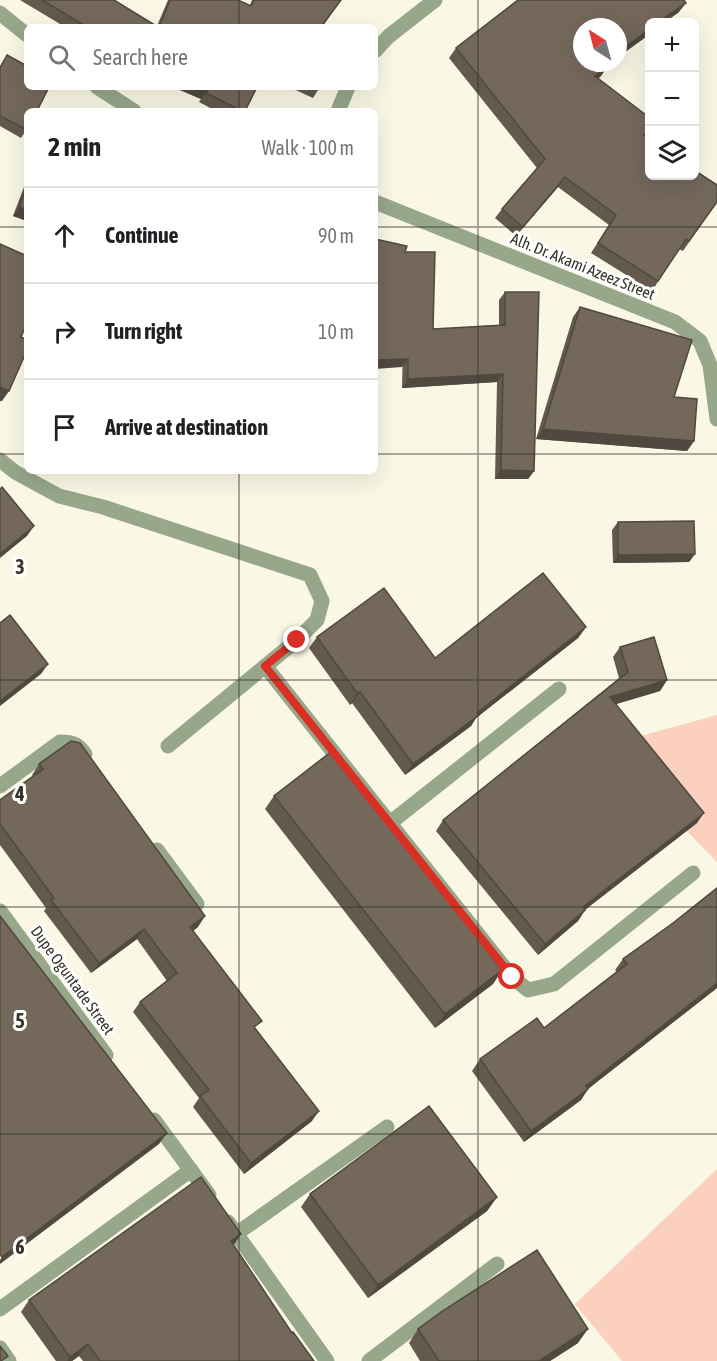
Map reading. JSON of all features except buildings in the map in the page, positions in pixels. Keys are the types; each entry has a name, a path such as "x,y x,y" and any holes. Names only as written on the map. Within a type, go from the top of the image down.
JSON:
{"street":[{"path":"378,48 389,36 435,0"},
{"path":"0,13 24,33"},
{"path":"102,90 130,108"},
{"path":"339,108 347,90"},
{"name":"Alh. Dr. Akami Azeez Street","path":"378,203 675,322 700,341 710,365 717,419"},
{"path":"0,460 15,472 59,496 103,507 310,575 322,601 317,620 297,640 168,746"},
{"path":"265,666 512,977 528,990 554,984 693,873"},
{"path":"390,823 559,688"},
{"path":"0,786 60,742 79,745 93,764"},
{"path":"148,838 197,904"},
{"name":"Dupe Oguntade Street","path":"0,911 113,1064"},
{"path":"148,1112 327,1361"},
{"path":"236,1234 387,1127"},
{"path":"0,1309 191,1170"},
{"path":"369,1361 497,1264"},
{"path":"0,1348 9,1361"}],"shaded area":[{"path":"717,715 717,862 604,746"},
{"path":"717,1169 717,1361 622,1361 575,1304"}],"route":[{"path":"297,640 265,666 512,977"}]}
